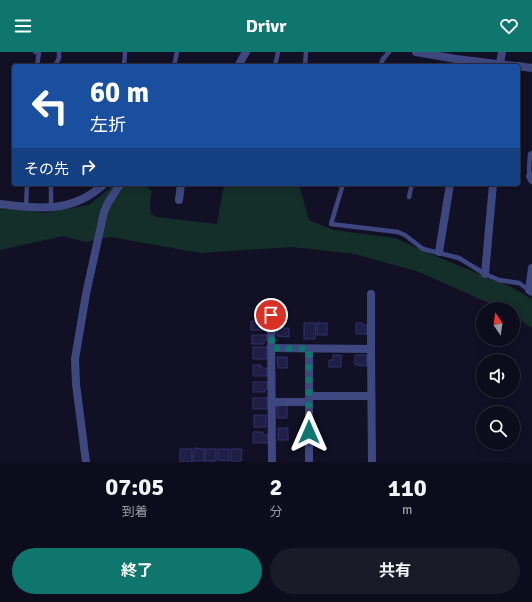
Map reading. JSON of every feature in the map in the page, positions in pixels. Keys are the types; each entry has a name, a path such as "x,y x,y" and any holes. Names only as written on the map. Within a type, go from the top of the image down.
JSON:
{"street":[{"path":"239,64 246,52"},
{"path":"416,52 469,63 488,64"},
{"path":"502,52 508,64"},
{"path":"520,66 532,68"},
{"path":"0,204 26,208 51,207 78,202 94,194 102,186"},
{"path":"86,462 76,384 76,349 86,294 104,212 119,186"},
{"path":"179,200 181,186"},
{"path":"439,252 450,186"},
{"path":"484,274 493,186"},
{"path":"530,291 532,268"},
{"path":"371,294 372,462"},
{"path":"271,315 272,462"},
{"path":"272,348 371,349"},
{"path":"309,349 309,462"},
{"path":"272,402 371,396"}],"lane":[{"path":"35,52 39,52 37,64"},
{"path":"56,64 59,58 59,52"},
{"path":"124,64 125,52"},
{"path":"174,64 177,52"},
{"path":"275,64 278,52"},
{"path":"305,64 306,52"},
{"path":"381,64 383,59 390,52"},
{"path":"531,178 529,169 530,154 532,153"},
{"path":"26,208 27,186"},
{"path":"51,186 51,207"},
{"path":"94,194 95,186"},
{"path":"342,186 331,224 398,232 423,249 430,252 439,252 459,258 484,274 499,280 519,284 530,291"},
{"path":"409,197 412,186"}],"green space":[{"path":"113,186 145,186 152,191 150,203 151,214 157,217 217,224 224,186 300,186 309,220 334,230 395,238 509,286 532,299 532,328 520,320 520,302 486,302 419,272 355,254 292,247 201,253 110,237 85,242 63,236 0,250 0,207 43,213 89,205"}],"building":[{"path":"264,320 264,330 251,330 251,321"},
{"path":"277,323 284,324 283,328 289,328 289,337 277,336"},
{"path":"304,323 316,323 315,339 304,339"},
{"path":"317,323 327,323 327,335 317,335"},
{"path":"356,323 363,323 363,325 367,325 367,334 356,334"},
{"path":"252,335 267,335 267,340 264,340 264,344 252,344"},
{"path":"253,347 267,347 267,359 253,359"},
{"path":"333,355 341,355 341,367 329,367 329,360 333,360"},
{"path":"355,355 367,355 366,366 355,365"},
{"path":"277,357 287,357 287,368 278,368"},
{"path":"253,365 261,365 261,368 267,368 267,376 253,376"},
{"path":"253,382 268,382 268,388 265,389 265,392 253,392"},
{"path":"253,398 267,398 267,409 253,409"},
{"path":"287,405 287,418 277,418 277,406"},
{"path":"254,415 266,415 266,427 254,427"},
{"path":"278,428 288,428 288,440 278,440"},
{"path":"253,432 263,432 263,435 268,435 268,443 253,443"},
{"path":"194,448 204,449 204,461 193,461"},
{"path":"180,449 192,449 192,462 180,462"},
{"path":"205,449 216,449 216,461 205,461"},
{"path":"218,449 229,449 229,461 218,460"},
{"path":"231,449 242,449 241,461 231,461"}],"route":[{"path":"271,315 272,348 309,349 309,432"}]}
